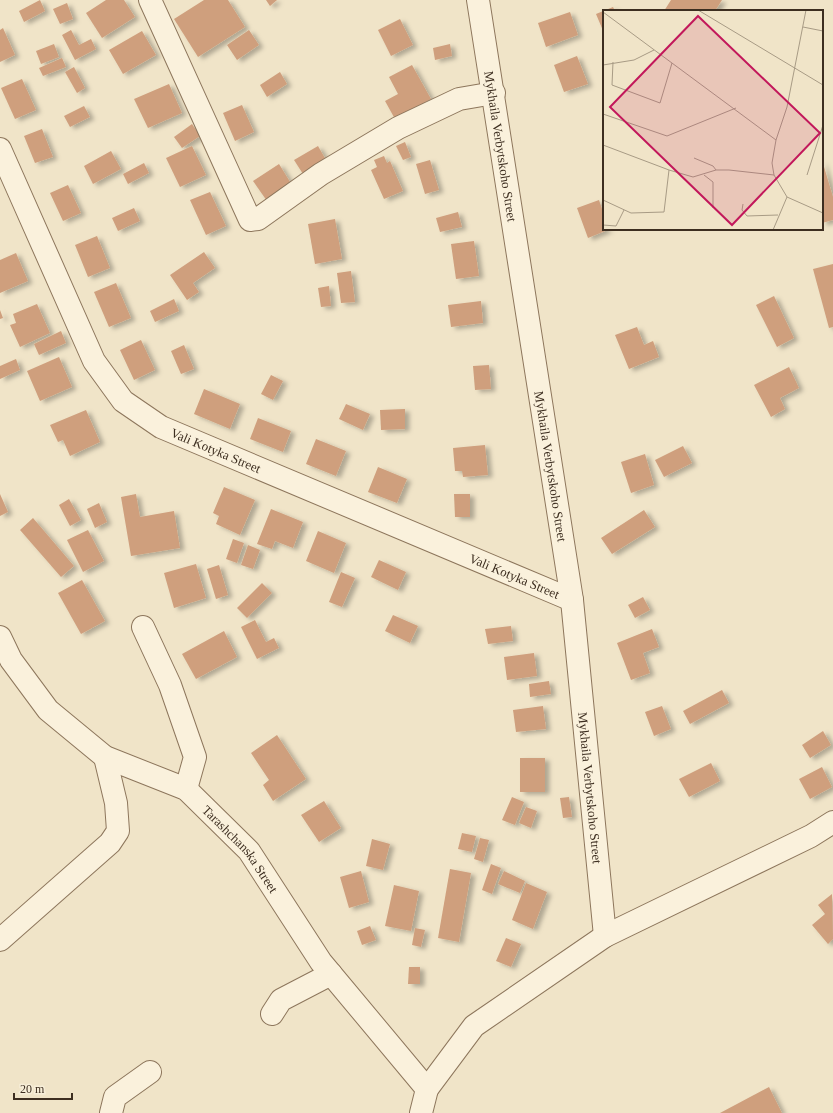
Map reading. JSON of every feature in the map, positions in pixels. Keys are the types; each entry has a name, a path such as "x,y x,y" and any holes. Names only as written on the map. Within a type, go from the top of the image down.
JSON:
{"street":[{"path":"150,0 250,220 258,219 321,174 398,128 459,99 494,93"},
{"name":"Mykhaila Verbytskoho Street","path":"478,0 494,93 572,600 605,936"},
{"name":"Vali Kotyka Street","path":"0,149 94,361 123,401 161,427 572,600"},
{"path":"143,627 170,685 195,757 186,789"},
{"name":"Tarashchanska Street","path":"0,637 11,660 48,710 105,757 186,789 249,851 321,962 427,1089"},
{"path":"0,940 110,843 118,831 116,803 105,757"},
{"path":"420,1113 427,1089 474,1026 605,936 811,836 833,822"},
{"path":"272,1014 281,1000 331,974"},
{"path":"111,1113 115,1097 150,1072"}],"building":[{"path":"40,0 45,11 24,22 19,11"},
{"path":"106,0 124,0 135,17 102,38 86,13"},
{"path":"204,0 228,0 245,27 198,57 174,19"},
{"path":"266,0 277,0 270,6"},
{"path":"671,0 722,0 716,10 665,10"},
{"path":"67,3 73,19 60,24 53,9"},
{"path":"613,7 614,10 606,10"},
{"path":"603,11 603,31 596,14"},
{"path":"570,12 578,35 546,47 538,23"},
{"path":"400,19 413,45 391,56 378,30"},
{"path":"3,28 15,55 0,62 0,30"},
{"path":"71,30 79,45 91,39 96,49 75,60 62,35"},
{"path":"249,30 259,45 237,60 227,45"},
{"path":"142,31 156,55 123,74 109,50"},
{"path":"54,44 59,57 41,64 36,51"},
{"path":"450,44 452,56 435,60 433,48"},
{"path":"577,56 588,84 564,92 554,65"},
{"path":"62,58 66,67 43,76 39,68"},
{"path":"412,65 431,99 395,119 385,101 398,94 389,77"},
{"path":"74,67 85,88 77,93 65,72"},
{"path":"280,72 287,84 267,97 260,85"},
{"path":"22,79 36,110 15,119 1,88"},
{"path":"169,84 182,113 148,128 134,99"},
{"path":"242,105 254,132 235,141 223,113"},
{"path":"84,106 90,117 70,127 64,116"},
{"path":"192,124 200,136 182,148 174,137"},
{"path":"42,129 53,157 35,163 24,136"},
{"path":"405,142 411,157 403,160 396,146"},
{"path":"192,146 206,175 180,187 166,158"},
{"path":"318,146 326,160 303,174 294,160"},
{"path":"111,151 121,169 93,184 84,166"},
{"path":"384,156 387,163 390,161 403,191 384,199 371,170 377,167 374,160"},
{"path":"430,160 439,190 425,194 416,164"},
{"path":"144,163 149,173 128,184 123,174"},
{"path":"823,163 833,197 833,220 823,223"},
{"path":"279,164 292,185 267,201 253,181"},
{"path":"68,185 81,213 63,221 50,193"},
{"path":"210,192 226,226 206,235 190,200"},
{"path":"599,200 603,212 603,230 608,230 588,238 577,208"},
{"path":"134,208 140,221 118,231 112,218"},
{"path":"458,212 462,227 440,232 436,218"},
{"path":"335,219 342,259 315,264 308,224"},
{"path":"97,236 110,268 88,277 75,245"},
{"path":"474,241 479,276 456,279 451,244"},
{"path":"204,252 215,268 193,283 199,292 187,300 170,275"},
{"path":"16,253 28,281 0,293 0,260"},
{"path":"833,264 833,327 829,328 813,269"},
{"path":"351,271 355,302 341,303 337,273"},
{"path":"116,283 131,318 109,327 94,292"},
{"path":"329,286 331,306 321,307 318,288"},
{"path":"774,296 794,338 777,347 756,305"},
{"path":"174,299 179,311 155,322 150,311"},
{"path":"481,301 483,323 451,327 448,305"},
{"path":"37,304 50,333 20,347 10,325 16,323 13,314"},
{"path":"0,310 3,318 0,319"},
{"path":"637,327 644,345 653,341 659,357 629,369 615,335"},
{"path":"61,331 66,343 39,355 34,344"},
{"path":"141,340 155,370 134,380 120,350"},
{"path":"184,345 194,369 181,374 171,351"},
{"path":"59,357 72,387 40,401 27,371"},
{"path":"16,359 20,370 0,379 0,366"},
{"path":"489,365 491,389 475,390 473,366"},
{"path":"789,367 799,388 780,398 785,409 771,417 754,385"},
{"path":"271,375 283,381 273,400 261,394"},
{"path":"204,389 240,404 230,429 194,414"},
{"path":"346,404 370,414 363,430 339,419"},
{"path":"405,409 405,429 381,430 380,410"},
{"path":"86,410 100,442 70,456 63,440 58,442 50,425"},
{"path":"258,418 291,431 283,452 250,439"},
{"path":"316,439 346,451 336,476 306,464"},
{"path":"485,445 488,475 463,477 462,471 455,471 453,448"},
{"path":"683,446 692,463 664,477 655,460"},
{"path":"645,454 654,485 631,493 621,462"},
{"path":"378,467 407,479 397,503 368,492"},
{"path":"224,487 255,500 240,535 216,524 219,516 213,513"},
{"path":"0,494 8,512 0,516"},
{"path":"136,494 140,517 174,511 180,548 131,556 121,497"},
{"path":"454,494 470,494 470,517 455,517"},
{"path":"69,499 81,520 70,526 59,505"},
{"path":"99,503 107,522 95,528 87,509"},
{"path":"271,509 303,522 293,548 275,541 272,549 257,544"},
{"path":"644,510 655,527 612,554 601,538"},
{"path":"33,518 74,566 61,577 20,530"},
{"path":"88,530 104,561 83,572 67,540"},
{"path":"318,531 346,543 334,573 306,561"},
{"path":"233,539 244,543 237,563 226,559"},
{"path":"248,545 260,550 253,569 241,565"},
{"path":"379,560 406,572 398,590 371,577"},
{"path":"196,564 206,598 174,608 164,573"},
{"path":"219,565 228,595 216,599 207,569"},
{"path":"341,572 355,578 342,607 329,602"},
{"path":"82,580 105,621 81,634 58,593"},
{"path":"262,583 272,593 247,618 237,608"},
{"path":"643,597 650,610 635,618 628,605"},
{"path":"393,615 418,626 410,643 385,631"},
{"path":"255,620 266,642 274,638 279,648 257,659 241,627"},
{"path":"511,626 513,641 488,644 485,629"},
{"path":"652,629 659,647 643,653 650,673 631,680 617,643"},
{"path":"224,631 237,657 196,679 182,654"},
{"path":"534,653 537,676 507,680 504,657"},
{"path":"549,681 551,694 530,697 529,684"},
{"path":"722,690 729,703 690,724 683,711"},
{"path":"543,706 546,729 516,732 513,710"},
{"path":"662,706 671,729 654,736 645,712"},
{"path":"823,731 831,745 810,758 802,745"},
{"path":"277,735 306,779 273,801 263,785 269,780 251,753"},
{"path":"520,758 545,758 545,792 520,792"},
{"path":"711,763 720,781 689,797 679,779"},
{"path":"822,767 832,787 810,799 799,779"},
{"path":"512,797 524,802 515,825 502,820"},
{"path":"569,797 572,817 563,818 560,798"},
{"path":"324,801 341,828 319,842 301,815"},
{"path":"526,807 537,811 531,828 519,823"},
{"path":"462,833 476,836 472,852 458,849"},
{"path":"480,838 489,840 483,862 474,859"},
{"path":"372,839 390,844 383,870 366,866"},
{"path":"491,864 501,868 492,894 482,890"},
{"path":"450,869 471,873 459,942 438,938"},
{"path":"361,871 369,902 349,908 340,877"},
{"path":"504,871 525,881 520,893 498,884"},
{"path":"526,883 547,892 533,929 512,920"},
{"path":"394,885 419,891 411,931 385,926"},
{"path":"832,894 833,939 828,944 812,925 825,914 818,905"},
{"path":"370,926 376,940 362,945 357,931"},
{"path":"415,928 425,930 421,947 412,945"},
{"path":"506,938 521,944 511,967 496,961"},
{"path":"409,967 420,967 420,984 408,984"},
{"path":"769,1087 782,1113 720,1113"}]}
